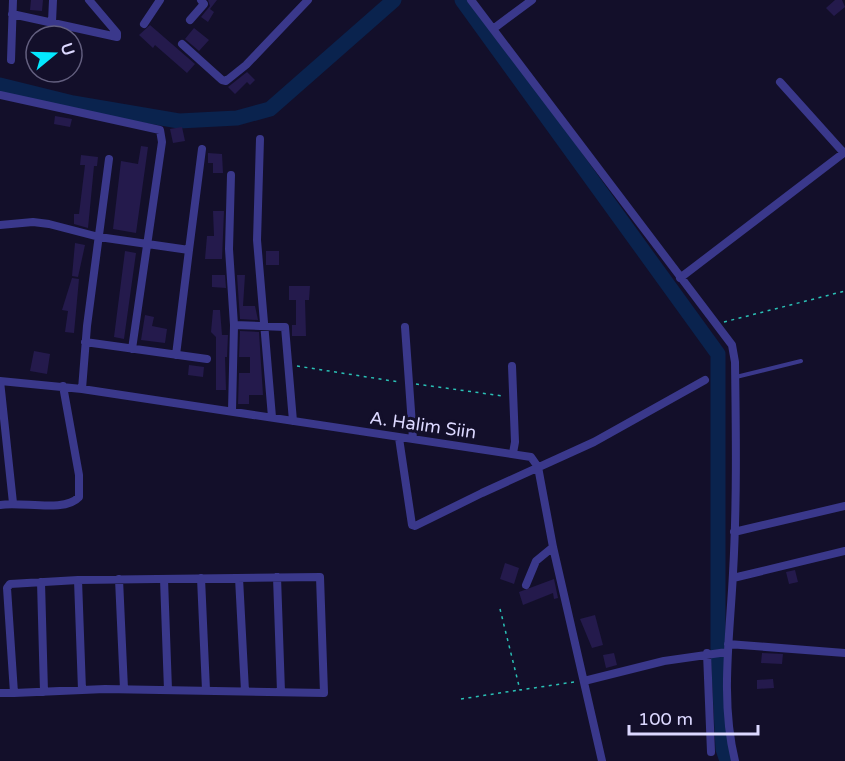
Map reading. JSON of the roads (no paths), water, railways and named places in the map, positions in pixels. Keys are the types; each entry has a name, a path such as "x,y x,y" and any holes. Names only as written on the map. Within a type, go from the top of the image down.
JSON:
{"street":[{"path":"11,60 13,0"},
{"path":"52,22 53,0"},
{"path":"12,14 117,37 117,33 89,0"},
{"path":"144,24 160,0"},
{"path":"190,20 204,4 201,0"},
{"path":"182,44 222,80 226,81 246,65 308,0"},
{"path":"471,0 732,345 735,377 733,578 725,649 735,761"},
{"path":"493,29 532,0"},
{"path":"680,278 845,153 780,82"},
{"path":"0,94 160,130 162,142 132,348"},
{"path":"260,139 257,240 272,417"},
{"path":"176,355 202,149"},
{"path":"82,389 85,342 109,159"},
{"path":"231,176 229,249 234,325 232,411"},
{"path":"0,225 33,222 49,224 99,237 189,250"},
{"path":"234,325 285,327 293,421"},
{"path":"405,327 413,439"},
{"path":"85,342 207,359"},
{"path":"512,366 514,448"},
{"path":"399,438 413,526 594,442 705,380"},
{"path":"0,381 13,503"},
{"name":"A. Halim Siin","path":"0,381 63,386 399,438 514,448 531,457 538,467"},
{"path":"0,506 13,503 60,505 79,497 79,475 63,386"},
{"path":"538,467 553,547 602,761"},
{"path":"734,532 845,506"},
{"path":"526,585 537,561 553,547"},
{"path":"733,578 845,551"},
{"path":"277,577 281,692"},
{"path":"0,693 14,693 124,689 324,693 320,577 119,579 10,584 7,588 14,693"},
{"path":"201,578 206,690"},
{"path":"239,578 245,691"},
{"path":"119,579 124,689"},
{"path":"164,579 168,690"},
{"path":"78,580 82,690"},
{"path":"42,582 44,692"},
{"path":"584,681 644,664 725,649 845,653"},
{"path":"709,653 711,752"}],"lane":[{"path":"735,377 801,361"}],"waterway":[{"path":"0,85 73,103 179,121 237,118 270,109 394,0"},
{"path":"462,0 718,354 718,650 723,749 727,761"}]}
